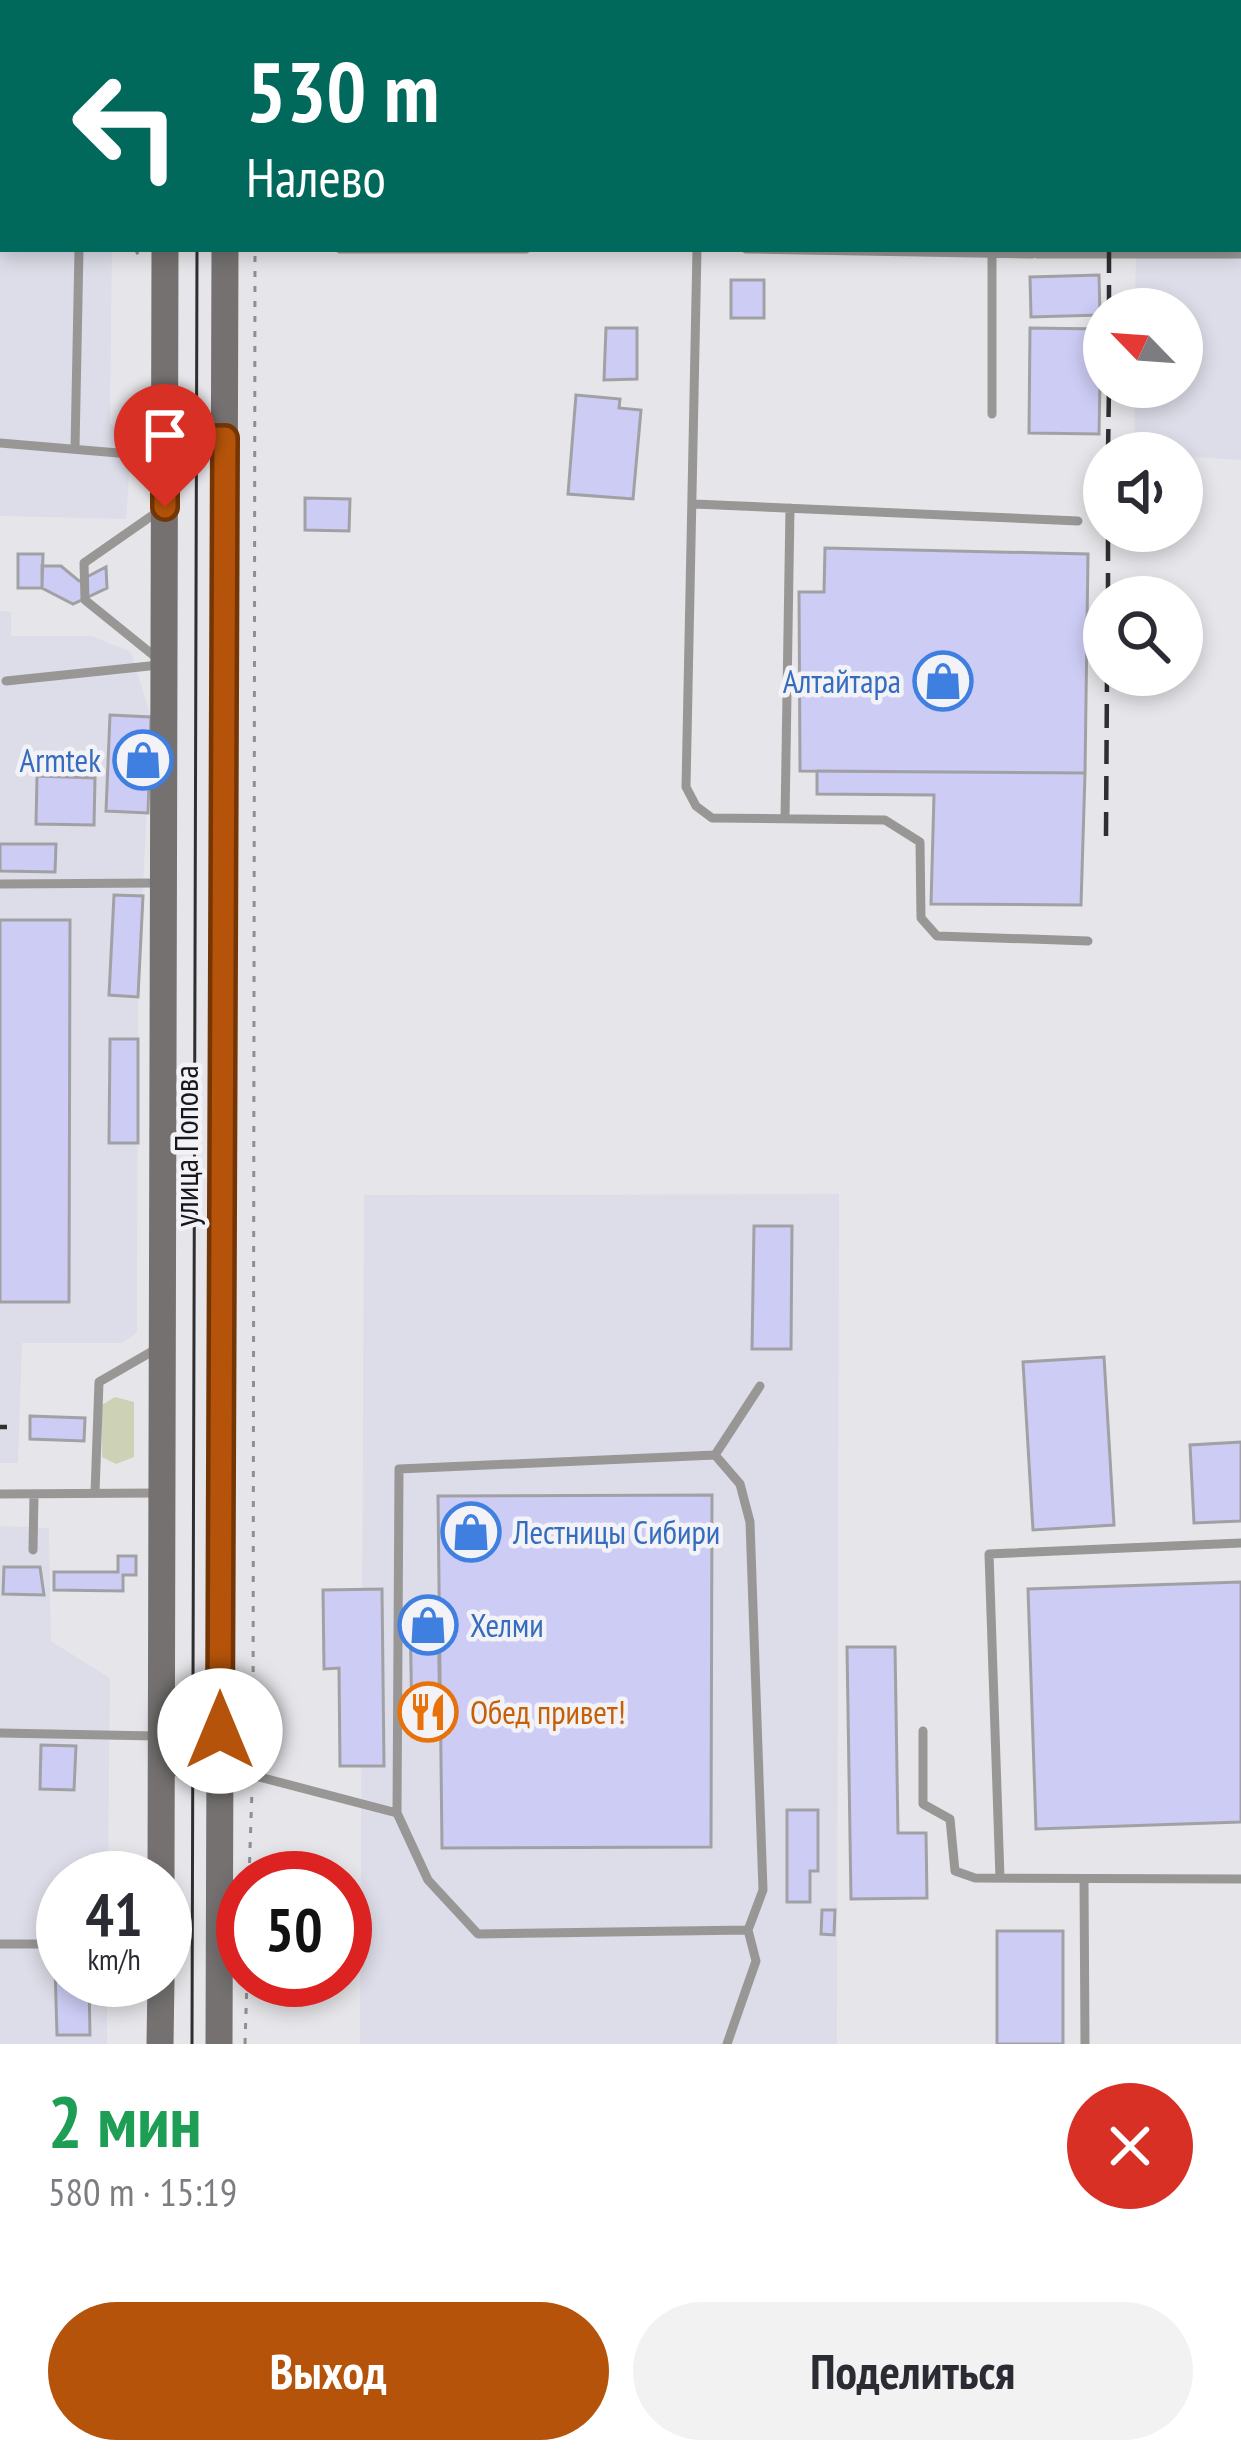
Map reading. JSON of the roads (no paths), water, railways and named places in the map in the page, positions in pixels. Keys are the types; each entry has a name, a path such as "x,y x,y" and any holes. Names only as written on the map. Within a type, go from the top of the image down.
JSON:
{"main road":[{"name":"улица Попова","path":"161,1851 165,252"},
{"name":"улица Попова","path":"219,2044 225,252"},
{"path":"160,2007 160,2044"}],"street":[{"path":"165,439 225,438"},
{"path":"161,1767 220,1768"}],"lane":[{"path":"75,449 79,252"},
{"path":"698,252 686,787 696,806 712,818 885,820 920,842 921,918 937,936 1088,941"},
{"path":"938,252 1014,252"},
{"path":"1104,252 1241,254"},
{"path":"992,253 992,414"},
{"path":"0,442 142,455 165,439"},
{"path":"694,505 1078,521"},
{"path":"164,664 86,600 84,563 165,507"},
{"path":"785,819 790,508"},
{"path":"6,681 164,664"},
{"path":"0,884 164,883"},
{"path":"95,1493 99,1382 162,1345"},
{"path":"715,1455 760,1386"},
{"path":"715,1455 399,1469 398,1813 428,1880 478,1934 748,1930"},
{"path":"715,1455 740,1484 750,1522 763,1890 748,1930 756,1961 727,2044"},
{"path":"0,1494 162,1493"},
{"path":"33,1550 34,1494"},
{"path":"1000,1878 989,1554 1241,1543"},
{"path":"923,1731 923,1804 950,1819 955,1871 1000,1878 1241,1879"},
{"path":"0,1733 161,1736"},
{"path":"220,1768 340,1793 398,1813"},
{"path":"1084,1879 1085,2044"},
{"path":"0,1944 36,1945"}],"tram line":[{"path":"192,2044 197,252"}],"railway":[{"path":"1109,252 1109,288"},
{"path":"1108,432 1109,408"},
{"path":"1108,552 1108,576"},
{"path":"1106,836 1107,696"},
{"path":"0,1427 7,1427"}],"place":[{"name":"Алтайтара","path":"943,681"},
{"name":"Armtek","path":"143,760"},
{"name":"Лестницы Сибири","path":"471,1532"},
{"name":"Хелми","path":"428,1625"},
{"name":"Обед привет!","path":"428,1712"}]}
